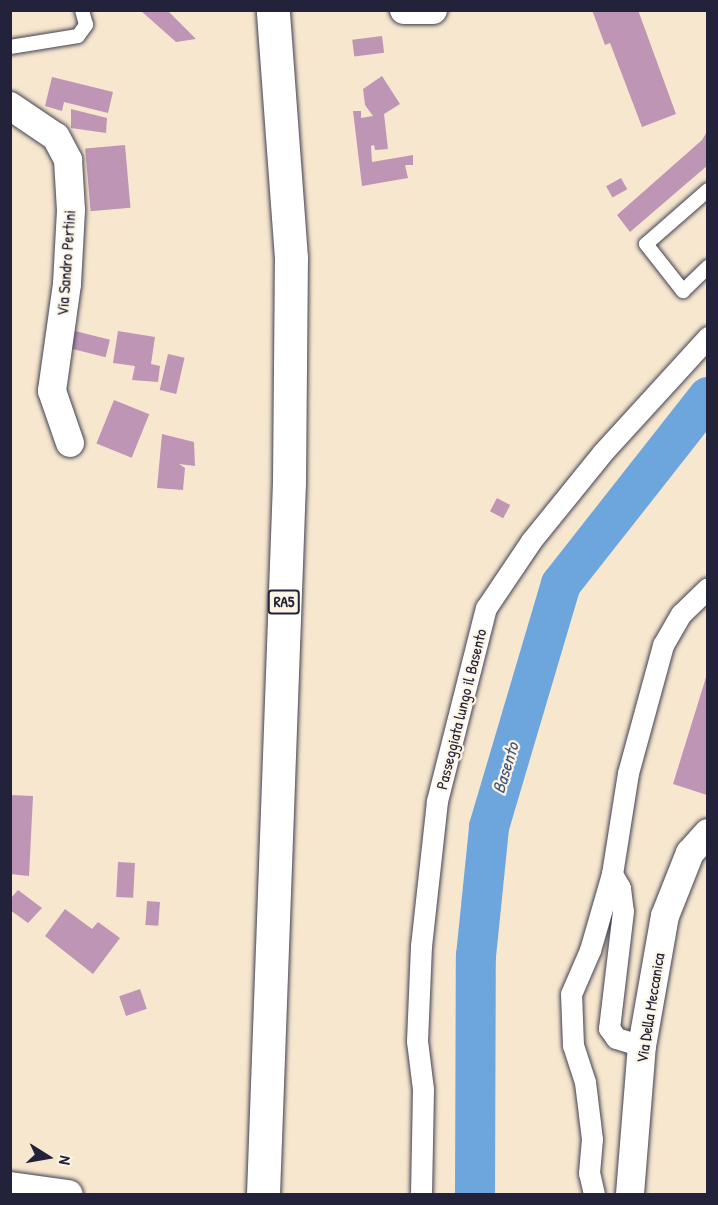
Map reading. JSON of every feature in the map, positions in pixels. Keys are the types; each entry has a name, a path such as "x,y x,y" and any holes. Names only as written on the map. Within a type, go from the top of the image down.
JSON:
{"highway":[{"name":"RA5","path":"263,1194 289,482 291,258 273,10"},
{"name":"RA5","path":"283,1194 312,402 309,210 296,10"}],"street":[{"path":"404,10 433,10"},
{"name":"Via Sandro Pertini","path":"10,106 56,136 68,160 67,284 52,391 70,443"},
{"name":"Passeggiata lungo il Basento","path":"421,1194 423,1089 417,1041 422,946 437,801 486,608 531,541 597,460 708,337"},
{"path":"594,1194 589,1173 592,1139 585,1082 573,1045 570,1006 612,874 628,773 663,645 681,614 708,588"},
{"name":"Via Della Meccanica","path":"630,1194 642,1046 665,916 690,853 708,832"},
{"path":"612,874 620,888 623,910 609,1028 616,1038 642,1046"},
{"path":"10,1186 68,1194"}],"lane":[{"path":"10,47 78,36 86,25 82,10"},
{"path":"708,190 646,244 683,291 708,267"}],"building":[{"path":"140,10 167,10 196,39 176,42"},
{"path":"592,10 638,10 676,114 642,127 610,43 605,45"},
{"path":"382,36 384,53 354,57 352,40"},
{"path":"382,76 400,104 384,114 388,149 375,150 374,145 371,146 372,162 413,155 413,165 405,165 408,178 362,186 353,111 361,111 361,118 373,116 365,105 363,89"},
{"path":"52,77 113,92 108,113 64,102 62,111 45,106"},
{"path":"71,109 107,118 106,133 71,128"},
{"path":"708,130 708,165 630,232 617,215 702,140"},
{"path":"125,145 130,208 91,211 85,148"},
{"path":"621,178 627,189 612,198 606,186"},
{"path":"75,331 110,340 106,357 71,348"},
{"path":"118,331 155,337 151,364 160,366 158,382 132,380 135,366 113,363"},
{"path":"168,354 185,358 176,394 160,390"},
{"path":"114,400 149,414 132,458 96,444"},
{"path":"162,434 194,442 195,466 179,464 185,468 183,490 157,488"},
{"path":"497,498 510,505 503,518 490,511"},
{"path":"707,674 708,793 707,795 673,784"},
{"path":"10,795 33,796 29,876 10,874"},
{"path":"118,862 135,863 133,898 116,897"},
{"path":"18,890 42,908 28,923 10,910 10,899"},
{"path":"147,901 160,902 158,926 145,925"},
{"path":"65,909 92,929 98,922 120,938 93,974 45,936"},
{"path":"140,989 147,1009 126,1016 119,996"}],"waterway":[{"name":"Basento","path":"475,1194 476,956 489,827 561,584 708,397"}]}
